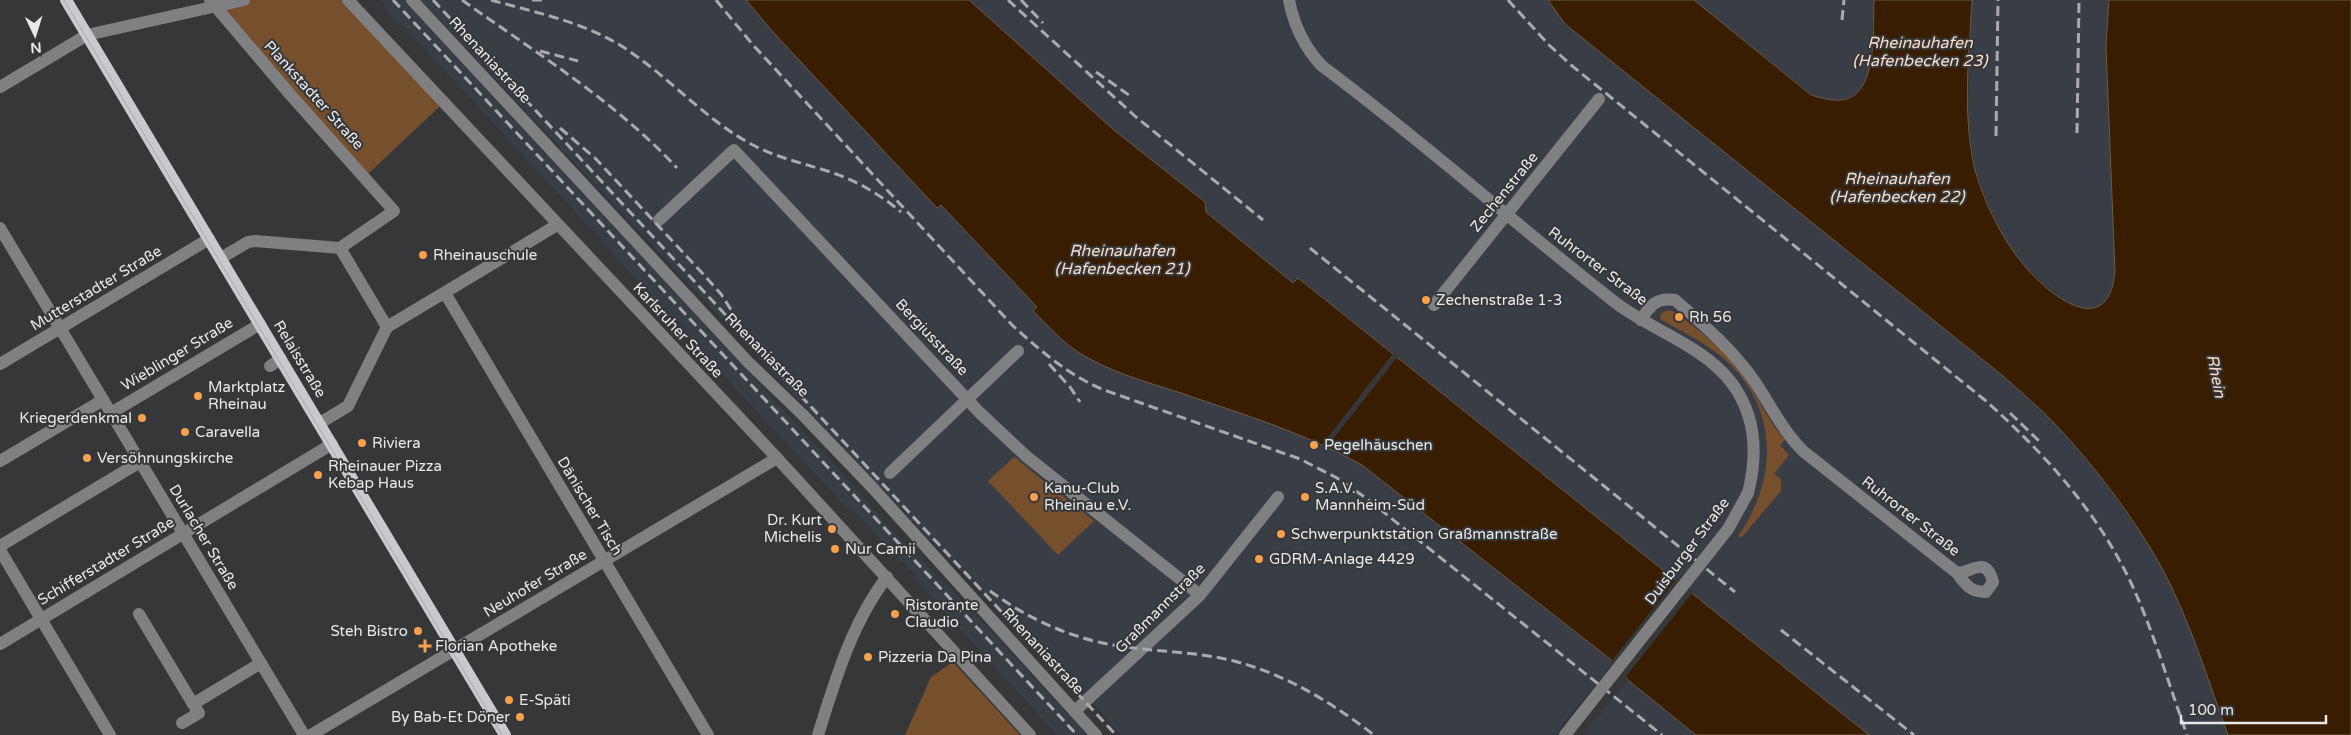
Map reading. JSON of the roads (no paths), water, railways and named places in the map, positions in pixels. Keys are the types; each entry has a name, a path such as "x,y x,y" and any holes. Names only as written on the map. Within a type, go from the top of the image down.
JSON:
{"main road":[{"name":"Relaisstraße","path":"66,0 260,324 276,363 320,423 505,735"}],"street":[{"path":"0,87 87,35 212,3 244,0"},
{"name":"Karlsruher Straße","path":"348,0 776,458 1030,735"},
{"name":"Rhenaniastraße","path":"412,0 743,356 871,486 950,572 969,596 1076,710 1096,735"},
{"name":"Ruhrorter Straße","path":"1289,0 1301,38 1317,61 1506,216 1640,320 1654,301 1665,298 1674,300 1729,350 1755,382 1790,438 1803,451 1957,573"},
{"name":"Plankstadter Straße","path":"212,3 394,210 340,248"},
{"name":"Zechenstraße","path":"1434,305 1599,99"},
{"name":"Bergiusstraße","path":"659,220 734,150 967,399 1026,456 1200,596"},
{"path":"320,423 348,406 387,327 557,225"},
{"name":"Durlacher Straße","path":"0,228 304,735"},
{"name":"Mutterstadter Straße","path":"0,364 209,239"},
{"path":"221,258 248,242 255,241 340,248 387,327"},
{"name":"Dänischer Tisch","path":"445,293 708,735"},
{"name":"Duisburger Straße","path":"1565,735 1728,529 1748,493 1754,465 1754,443 1750,418 1736,390 1725,375 1702,356 1640,320"},
{"name":"Wieblinger Straße","path":"111,413 260,324"},
{"path":"890,473 1018,351"},
{"path":"0,461 103,400"},
{"name":"Schifferstadter Straße","path":"0,644 332,444"},
{"name":"Neuhofer Straße","path":"311,735 776,458"},
{"path":"0,546 140,462"},
{"name":"Graßmannstraße","path":"1076,710 1200,596 1278,498"},
{"path":"0,550 110,735"},
{"path":"818,735 835,682 860,620 874,593 886,577"},
{"path":"139,614 199,713 182,723"},
{"path":"193,704 261,663"}],"water":[{"name":"Rheinauhafen (Hafenbecken 21)","path":"746,0 969,0 1115,131 1205,202 1206,212 1293,283 1298,278 1869,735 1696,735 1628,680 1614,662 1362,465 1340,453 1273,425 1128,376 1078,352 1060,338 1033,311 1037,307 941,205 937,208 773,32"},
{"path":"1548,0 1694,0 1811,95 1843,100 1853,96 1861,89 1870,66 1874,0 1972,0 1968,64 1969,128 1975,170 1983,195 1994,220 2008,243 2034,276 2061,299 2076,306 2089,308 2101,305 2110,293 2115,272 2106,46 2109,0 2351,0 2351,735 2228,735 2187,622 2161,566 2119,501 2087,460 2056,425 2003,376 1565,24"}],"tram line":[{"path":"64,0 502,735"}],"railway":[{"path":"393,0 1077,735"},
{"path":"433,0 1116,735"},
{"path":"462,0 601,99 628,121 677,168"},
{"path":"491,0 580,26 613,41 645,62 736,135 753,145 783,158 836,174 862,185 901,212"},
{"path":"532,0 547,0"},
{"path":"716,0 753,45 1013,326 1056,362 1104,390 1300,459 1337,478 1366,498 1662,735"},
{"path":"1008,0 1136,117 1263,220"},
{"path":"1021,0 1043,23"},
{"path":"1508,0 1549,45 1571,65 1986,401 2029,441 2086,508 2118,558 2140,603 2187,735"},
{"path":"1842,20 1844,0"},
{"path":"1996,136 1998,0"},
{"path":"2077,133 2079,0"},
{"path":"540,51 578,61"},
{"path":"1096,72 1129,95"},
{"path":"560,128 595,158 705,276 721,294 735,316"},
{"path":"1310,248 1735,592"},
{"path":"1049,364 1070,387 1080,402"},
{"path":"2010,413 2039,441"},
{"path":"990,591 1021,611 1054,628 1089,640 1125,647 1220,658 1272,674 1325,701 1374,735"},
{"path":"1781,630 1914,735"}],"place":[{"name":"Rheinauschule","path":"423,255"},
{"name":"Zechenstraße 1-3","path":"1426,300"},
{"name":"Rh 56","path":"1679,317"},
{"name":"Marktplatz Rheinau","path":"198,396"},
{"name":"Kriegerdenkmal","path":"142,418"},
{"name":"Caravella","path":"185,432"},
{"name":"Riviera","path":"362,443"},
{"name":"Pegelhäuschen","path":"1314,445"},
{"name":"Versöhnungskirche","path":"87,458"},
{"name":"Rheinauer Pizza Kebap Haus","path":"318,475"},
{"name":"Kanu-Club Rheinau e.V.","path":"1034,497"},
{"name":"S.A.V. Mannheim-Süd","path":"1305,497"},
{"name":"Dr. Kurt Michelis","path":"832,529"},
{"name":"Schwerpunktstation Graßmannstraße","path":"1281,534"},
{"name":"Nur Camii","path":"835,549"},
{"name":"GDRM-Anlage 4429","path":"1259,559"},
{"name":"Ristorante Claudio","path":"895,614"},
{"name":"Steh Bistro","path":"418,631"},
{"name":"Florian Apotheke","path":"425,646"},
{"name":"Pizzeria Da Pina","path":"868,657"},
{"name":"E-Späti","path":"509,700"},
{"name":"By Bab-Et Döner","path":"520,717"}],"water label":[{"name":"Rheinauhafen (Hafenbecken 23)","path":"1920,52"},
{"name":"Rheinauhafen (Hafenbecken 22)","path":"1897,188"},
{"name":"Rhein","path":"2216,376"}]}
